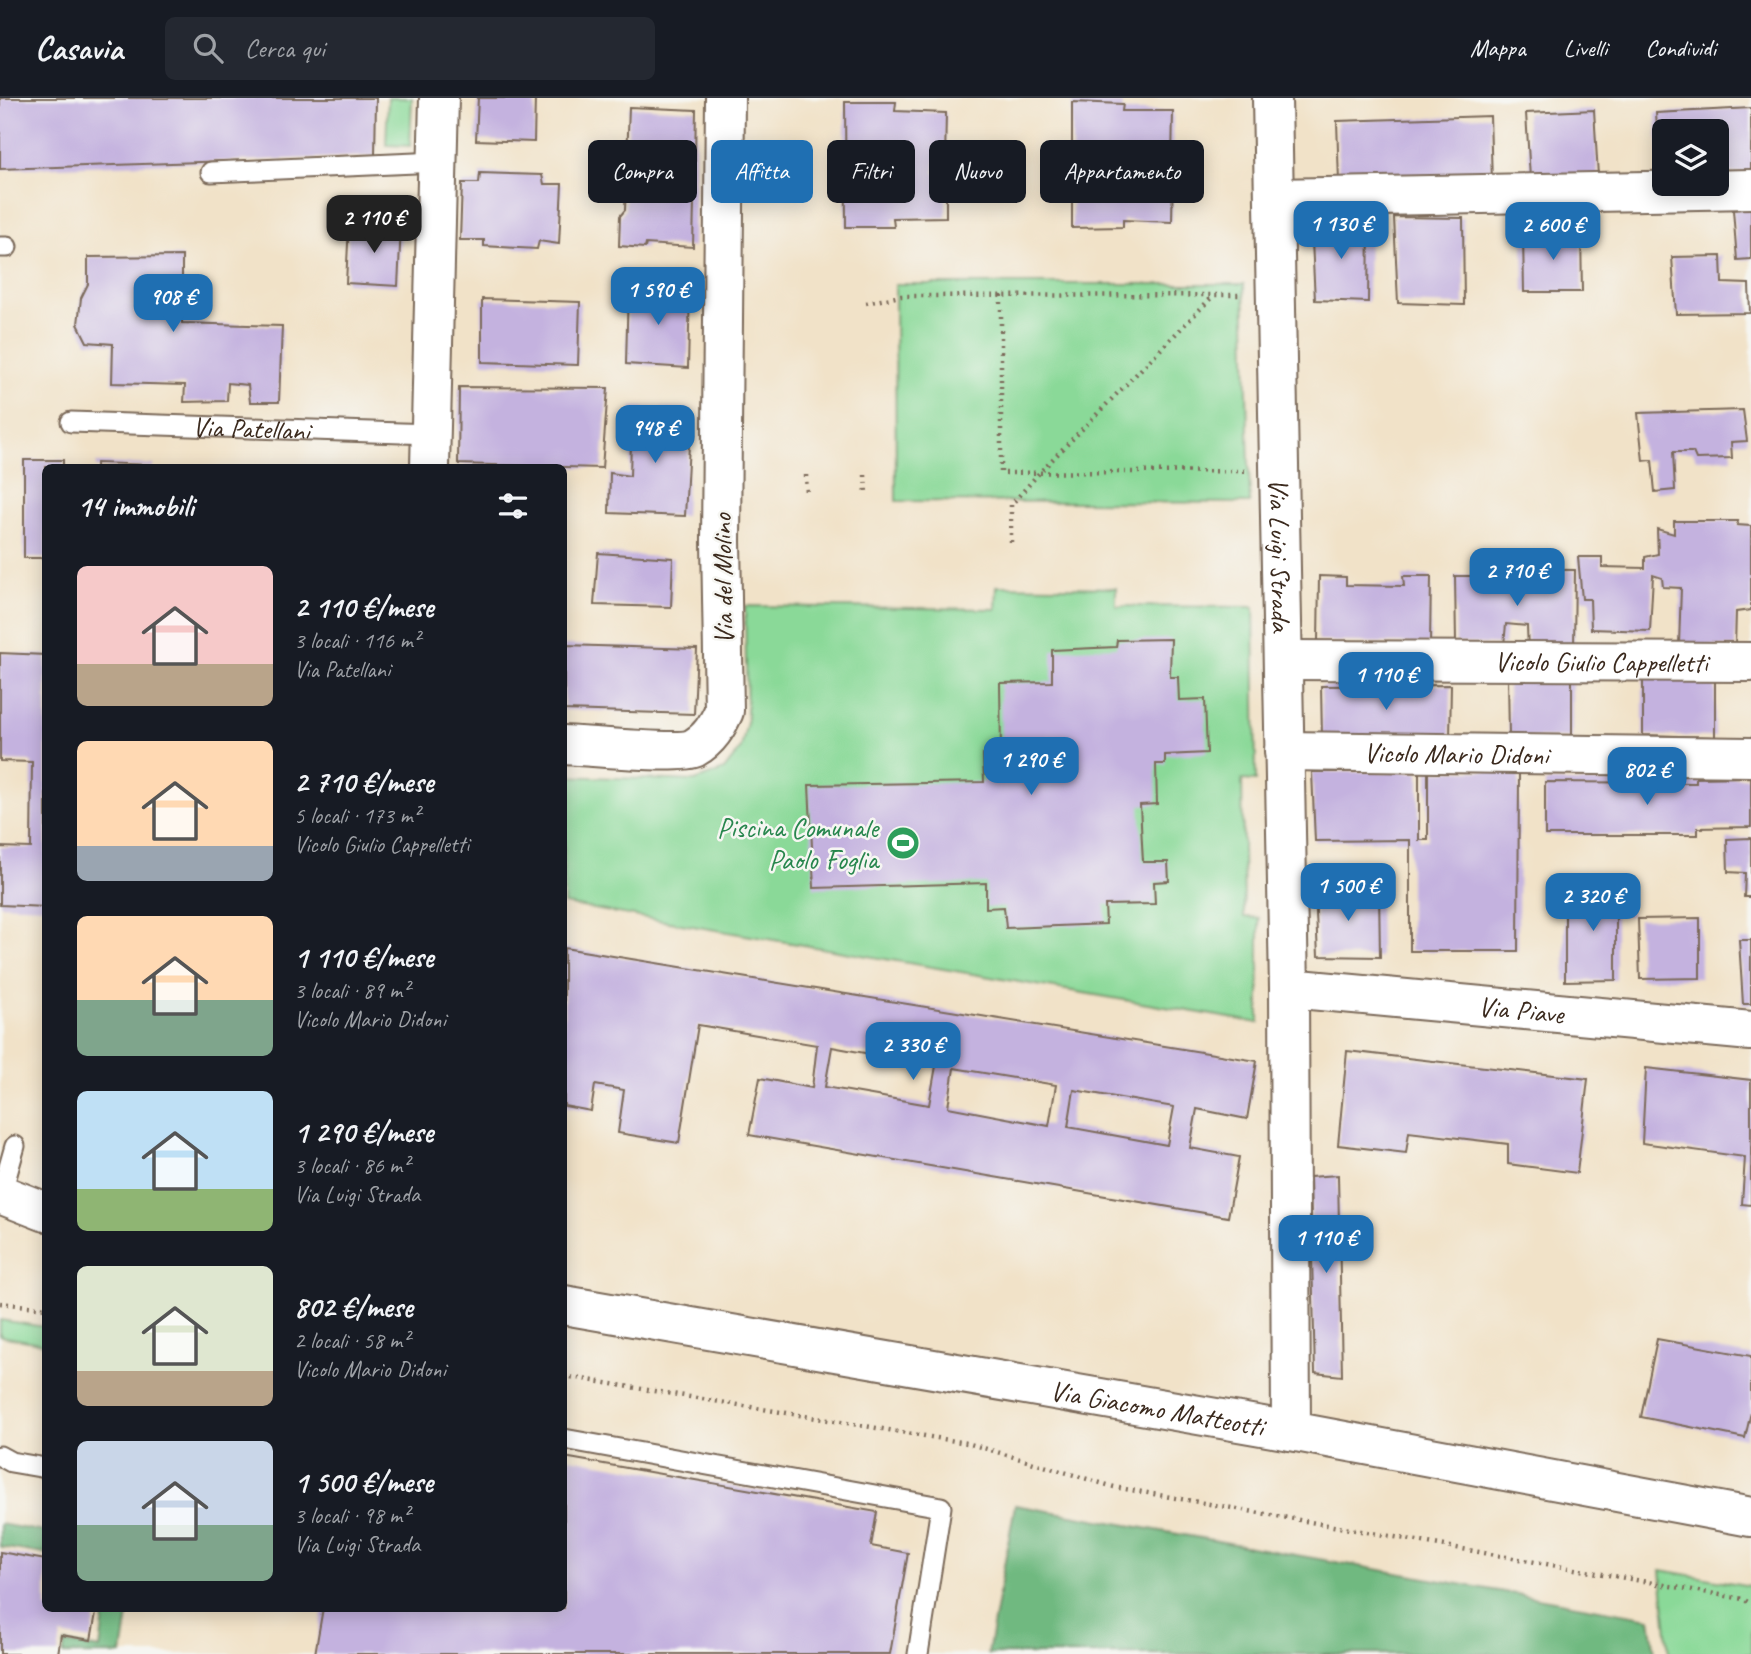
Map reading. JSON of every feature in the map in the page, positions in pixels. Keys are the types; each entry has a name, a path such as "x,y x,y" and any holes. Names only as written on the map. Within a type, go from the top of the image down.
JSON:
{"street":[{"name":"Via Patellani","path":"430,451 439,98"},
{"name":"Via del Molino","path":"567,745 670,751 692,749 713,734 724,710 732,542 725,98"},
{"name":"Via Luigi Strada","path":"1272,98 1289,988 1291,1431"},
{"path":"1274,198 1751,188"},
{"name":"Vicolo Giulio Cappelletti","path":"1283,660 1751,662"},
{"name":"Vicolo Mario Didoni","path":"1284,751 1751,758"},
{"name":"Via Piave","path":"1289,988 1751,1031"},
{"path":"0,1202 42,1212"},
{"name":"Via Giacomo Matteotti","path":"567,1306 1291,1431 1751,1517"}],"lane":[{"path":"211,172 438,162"},
{"name":"Via Patellani","path":"71,422 430,451"},
{"path":"0,1202 15,1146"},
{"path":"567,1440 941,1507 918,1654"},
{"path":"0,1456 11,1462 42,1467"}],"path":[{"path":"866,303 901,296 1275,294"},
{"path":"1001,295 1001,473 1278,471"},
{"path":"1011,542 1010,505 1213,296"},
{"path":"806,475 807,494"},
{"path":"865,475 866,494"},
{"path":"0,1303 42,1308"},
{"path":"567,1376 967,1443 1114,1487 1743,1599 1751,1604"}],"green space":[{"path":"388,98 412,98 410,146 386,145"},
{"path":"895,284 1244,284 1250,503 896,501"},
{"name":"Piscina Comunale Paolo Foglia","path":"997,586 1116,588 1116,606 1254,607 1256,781 1242,780 1244,917 1259,918 1259,1023 567,905 567,776 695,781 724,770 741,748 747,722 745,606 996,609"},
{"path":"0,1320 42,1327 42,1343 0,1336"},
{"path":"1015,1505 1650,1618 1655,1654 988,1654"},
{"path":"0,1524 42,1531 42,1554 0,1547"},
{"path":"1661,1570 1751,1586 1751,1654 1669,1654"},
{"path":"105,1612 128,1612 122,1654 63,1654 65,1643 100,1649"}],"building":[{"path":"0,98 376,98 375,156 0,169"},
{"path":"478,98 535,98 534,142 476,140"},
{"path":"845,102 896,102 895,111 946,113 945,140 929,140 929,203 946,203 946,217 893,218 894,227 846,227 846,203 915,203 915,140 845,140"},
{"path":"1072,102 1123,104 1122,111 1173,111 1172,140 1072,140"},
{"path":"629,107 696,110 695,140 628,140"},
{"path":"1751,108 1751,172 1729,173 1729,119 1656,119 1656,113"},
{"path":"1594,110 1598,176 1530,178 1526,113"},
{"path":"1490,116 1492,182 1339,183 1337,121"},
{"path":"480,173 542,175 544,184 562,184 559,244 539,241 537,249 484,246 484,240 460,240 462,183 479,183"},
{"path":"625,203 694,203 693,247 646,244 645,248 619,246 620,216 625,210"},
{"path":"1072,203 1172,203 1172,222 1123,220 1123,227 1072,228"},
{"path":"1751,208 1751,259 1737,260 1733,210"},
{"path":"1394,217 1463,218 1464,305 1398,303"},
{"path":"1311,221 1369,224 1368,302 1315,300"},
{"path":"349,224 401,226 398,286 346,283"},
{"path":"1581,232 1582,292 1524,292 1523,234"},
{"path":"182,256 182,323 282,326 279,402 250,402 248,385 228,383 227,401 184,402 185,385 112,383 113,344 87,342 78,324 81,298 88,284 88,257"},
{"path":"1721,256 1722,283 1749,284 1750,313 1676,314 1672,257"},
{"path":"628,287 690,288 688,368 626,364"},
{"path":"482,299 580,302 578,365 482,362"},
{"path":"459,387 608,388 602,468 567,467 567,464 458,464"},
{"path":"632,407 691,409 685,516 609,513 610,473 630,476"},
{"path":"1743,410 1747,441 1731,442 1732,458 1696,459 1693,452 1673,452 1675,490 1655,492 1652,460 1643,461 1638,413"},
{"path":"24,460 63,460 63,464 42,464 42,558 24,558"},
{"path":"1674,521 1738,521 1737,525 1751,526 1751,610 1736,612 1735,647 1679,645 1681,588 1663,587 1662,578 1653,575 1650,631 1591,629 1590,599 1582,599 1578,557 1602,557 1602,567 1645,568 1645,557 1658,554 1657,529 1674,534"},
{"path":"598,553 673,558 671,607 594,605"},
{"path":"1505,569 1575,570 1574,649 1528,651 1527,626 1506,624 1504,645 1456,643 1455,576 1504,576"},
{"path":"1319,576 1346,577 1346,585 1404,586 1403,576 1431,576 1430,644 1318,641"},
{"path":"1171,639 1170,677 1178,677 1179,700 1205,699 1207,753 1165,755 1165,764 1156,764 1157,804 1140,805 1143,862 1168,862 1169,881 1154,882 1155,904 1105,905 1106,924 1006,928 1004,907 986,908 986,883 814,888 809,785 984,782 983,755 1001,754 1000,683 1052,682 1052,650 1116,647 1117,640"},
{"path":"567,645 697,649 694,714 567,710"},
{"path":"0,653 42,655 42,907 0,905 0,847 31,848 32,762 0,761"},
{"path":"1643,675 1715,675 1715,737 1643,735"},
{"path":"1508,677 1572,677 1572,738 1509,737"},
{"path":"1451,685 1450,739 1322,738 1321,686"},
{"path":"1428,771 1519,771 1518,951 1410,951 1410,840 1315,841 1312,772 1419,772 1419,840 1428,840"},
{"path":"1751,777 1751,827 1698,828 1698,835 1545,835 1545,782 1696,783 1696,778"},
{"path":"1751,838 1751,897 1744,897 1745,873 1728,872 1727,839"},
{"path":"1600,886 1629,887 1631,916 1616,915 1616,980 1565,981 1565,893 1600,893"},
{"path":"1379,889 1380,957 1318,956 1315,891"},
{"path":"1700,918 1700,978 1640,979 1638,919"},
{"path":"1739,940 1751,940 1751,1004 1743,1004"},
{"path":"567,948 1257,1061 1247,1119 1197,1109 1190,1148 1239,1157 1228,1217 749,1135 760,1078 812,1088 817,1045 698,1025 679,1143 618,1133 624,1090 595,1085 591,1111 567,1107","holes":["832,1047 936,1066 929,1105 825,1087","954,1068 1056,1085 1049,1126 948,1107","1074,1090 1174,1107 1167,1145 1068,1127"]},
{"path":"1347,1051 1588,1079 1577,1173 1508,1164 1508,1144 1409,1132 1406,1153 1338,1145"},
{"path":"1646,1068 1751,1080 1751,1205 1742,1204 1745,1157 1642,1143"},
{"path":"1338,1175 1342,1376 1315,1373 1310,1177"},
{"path":"1657,1339 1751,1356 1751,1412 1745,1438 1641,1417"},
{"path":"567,1458 877,1512 871,1546 908,1553 890,1654 315,1654 322,1612 567,1612"},
{"path":"0,1552 42,1559 42,1612 96,1612 91,1640 61,1635 58,1654 0,1654"}],"place":[{"name":"Piscina Comunale Paolo Foglia","path":"903,843"}]}
